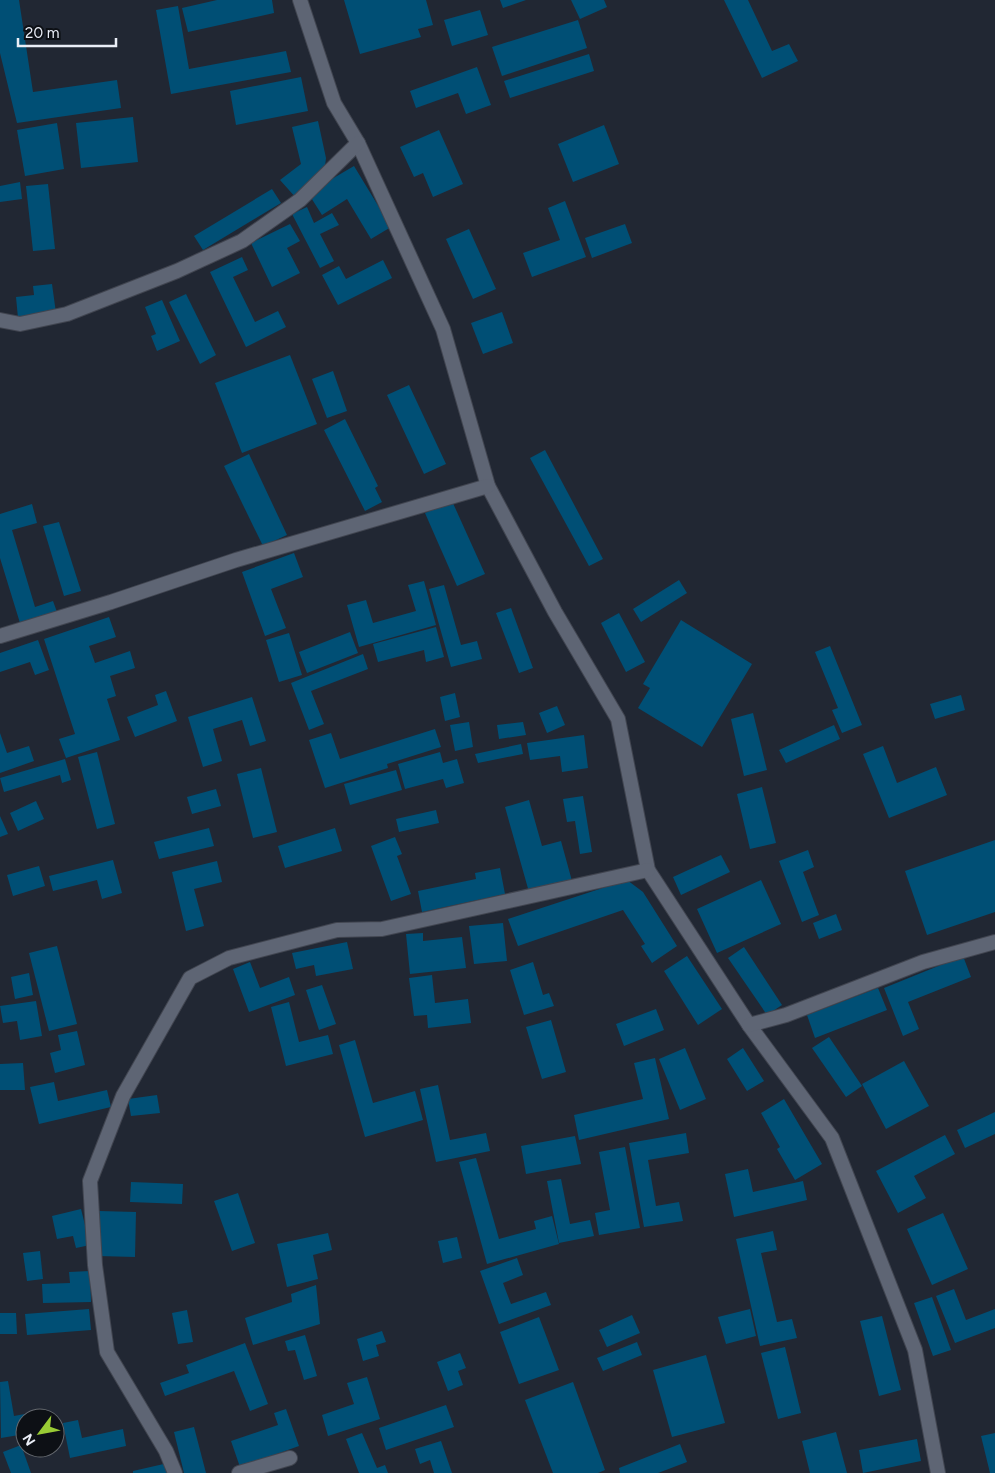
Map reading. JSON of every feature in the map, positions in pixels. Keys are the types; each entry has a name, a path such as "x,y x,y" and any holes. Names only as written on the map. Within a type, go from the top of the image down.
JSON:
{"street":[{"path":"300,0 334,103 358,143 443,329 488,486 555,612 618,718 648,870 749,1025 832,1138 915,1350 938,1473"},
{"path":"0,320 20,324 67,314 177,272 242,241 300,200 358,143"},
{"path":"0,636 111,602 236,560 488,486"},
{"path":"175,1473 166,1451 107,1352 95,1265 90,1181 123,1096 190,978 229,958 337,930 382,930 648,870"},
{"path":"749,1025 786,1015 923,962 995,942"},
{"path":"239,1473 290,1458"}],"building":[{"path":"0,0 19,0 33,92 117,80 121,108 17,123 0,53"},
{"path":"217,0 272,0 274,13 188,32 182,8"},
{"path":"344,0 426,0 433,25 418,29 421,37 360,54"},
{"path":"500,0 526,0 503,8"},
{"path":"571,0 604,0 607,7 580,19"},
{"path":"724,0 748,0 772,51 789,44 798,61 762,78"},
{"path":"178,6 189,69 286,51 291,72 171,94 156,10"},
{"path":"480,10 488,35 452,46 444,20"},
{"path":"578,20 587,48 502,76 492,47"},
{"path":"589,54 594,71 510,98 504,81"},
{"path":"477,67 491,105 466,114 458,93 416,108 410,91"},
{"path":"301,77 308,111 236,125 230,91"},
{"path":"133,117 138,162 81,168 76,123"},
{"path":"318,121 326,158 324,174 297,199 280,180 301,164 292,127"},
{"path":"57,123 64,169 25,176 17,130"},
{"path":"604,125 619,164 573,182 558,144"},
{"path":"439,130 463,184 433,197 423,173 414,177 400,147"},
{"path":"354,166 391,227 371,239 347,199 322,215 308,193"},
{"path":"20,182 22,199 0,202 0,186"},
{"path":"48,184 55,249 33,251 26,186"},
{"path":"272,189 281,203 203,250 194,236"},
{"path":"565,201 586,257 532,277 523,253 560,240 548,208"},
{"path":"307,207 314,223 332,213 339,225 320,234 334,261 320,268 292,214"},
{"path":"290,224 300,241 287,248 300,273 272,287 251,243"},
{"path":"625,224 632,243 592,258 585,238"},
{"path":"469,229 496,289 473,299 446,239"},
{"path":"242,257 248,270 233,277 255,322 278,311 286,327 246,347 210,272"},
{"path":"383,260 392,278 338,305 322,275 339,266 346,279"},
{"path":"52,284 56,313 18,318 16,297 34,295 33,286"},
{"path":"186,294 216,355 200,364 169,302"},
{"path":"162,300 180,341 157,351 151,336 156,334 145,307"},
{"path":"502,312 513,343 483,354 471,323"},
{"path":"290,355 317,424 242,453 215,383"},
{"path":"333,371 347,411 327,418 312,379"},
{"path":"409,385 446,464 424,474 387,395"},
{"path":"345,419 378,486 375,488 382,502 365,511 324,430"},
{"path":"545,450 603,559 589,566 530,458"},
{"path":"249,454 287,535 263,546 224,466"},
{"path":"452,501 485,574 457,586 425,513"},
{"path":"32,504 37,523 12,530 35,607 53,601 57,612 20,623 0,558 0,514"},
{"path":"59,522 81,591 64,596 43,526"},
{"path":"294,553 303,577 271,589 286,628 265,636 242,572"},
{"path":"679,580 687,593 641,622 633,609"},
{"path":"424,581 436,625 359,647 347,605 366,600 373,623 416,611 408,585"},
{"path":"444,585 461,645 477,641 482,659 451,667 429,589"},
{"path":"511,608 533,668 519,673 496,613"},
{"path":"619,613 645,662 626,672 601,623"},
{"path":"109,617 116,637 89,646 95,663 130,651 135,668 110,676 116,696 107,699 120,740 66,758 59,739 75,734 44,639"},
{"path":"681,620 752,664 702,747 638,708 650,688 643,684"},
{"path":"436,627 444,657 426,662 424,650 378,662 373,644"},
{"path":"350,632 358,653 307,673 299,652"},
{"path":"289,633 302,675 279,682 266,640"},
{"path":"38,640 49,670 35,675 30,662 0,672 0,653"},
{"path":"830,646 862,725 842,733 832,710 838,708 815,652"},
{"path":"363,654 368,669 311,691 324,724 309,730 291,683"},
{"path":"166,691 177,721 135,737 127,717 158,705 155,695"},
{"path":"455,693 460,717 445,721 440,697"},
{"path":"961,695 965,710 935,719 930,704"},
{"path":"252,697 266,741 250,746 242,720 213,729 222,761 203,767 188,717"},
{"path":"557,706 565,725 547,733 539,713"},
{"path":"753,713 767,770 744,776 731,719"},
{"path":"469,722 473,747 455,751 450,725"},
{"path":"523,722 526,735 499,739 497,725"},
{"path":"834,725 840,739 786,763 779,750"},
{"path":"435,729 441,747 387,764 388,768 325,788 309,740 331,733 340,759"},
{"path":"0,733 7,753 29,746 34,761 0,773"},
{"path":"584,735 588,768 562,772 560,756 530,760 527,743"},
{"path":"521,744 523,754 478,763 475,754"},
{"path":"883,746 897,783 936,767 947,795 889,818 863,754"},
{"path":"97,752 115,824 97,829 78,757"},
{"path":"440,752 443,763 457,759 464,783 446,788 443,779 405,789 398,764"},
{"path":"65,759 71,780 62,783 60,775 4,792 0,778"},
{"path":"261,768 277,832 253,838 237,774"},
{"path":"396,770 402,790 350,805 344,784"},
{"path":"762,787 776,843 750,849 737,794"},
{"path":"216,789 221,806 192,814 187,797"},
{"path":"583,796 592,852 580,854 575,821 567,822 563,799"},
{"path":"529,800 542,846 561,841 572,881 529,892 505,807"},
{"path":"36,801 44,819 18,831 10,813"},
{"path":"436,810 439,823 399,832 396,819"},
{"path":"0,816 8,834 0,837"},
{"path":"209,828 214,846 159,859 154,842"},
{"path":"335,828 342,851 285,868 278,846"},
{"path":"395,837 402,854 397,856 411,894 391,901 371,846"},
{"path":"995,840 995,912 927,935 905,871"},
{"path":"808,850 814,867 803,872 819,915 802,922 779,861"},
{"path":"721,855 730,872 681,895 673,877"},
{"path":"113,860 122,893 102,899 97,880 53,891 49,876"},
{"path":"217,861 222,882 194,889 204,926 186,931 172,872"},
{"path":"39,866 45,886 13,896 7,875"},
{"path":"500,868 505,894 422,912 418,891 476,879 475,873"},
{"path":"627,880 643,892 677,946 652,963 641,946 645,944 623,910 518,946 508,919"},
{"path":"761,880 781,924 717,953 697,909"},
{"path":"836,914 842,930 819,939 813,923"},
{"path":"503,923 507,961 474,964 469,926"},
{"path":"423,933 423,941 462,937 466,968 410,974 406,934"},
{"path":"347,942 353,969 316,976 314,965 296,969 292,953"},
{"path":"57,946 77,1024 49,1031 29,953"},
{"path":"744,947 782,1005 767,1015 728,958"},
{"path":"687,956 722,1009 698,1025 664,971"},
{"path":"963,956 971,977 908,1002 919,1029 903,1036 884,988"},
{"path":"250,962 260,988 289,977 295,995 249,1012 233,969"},
{"path":"533,962 543,995 549,993 554,1006 524,1015 510,970"},
{"path":"29,973 33,995 15,999 11,977"},
{"path":"432,975 435,1003 468,999 471,1023 428,1028 427,1015 414,1016 409,978"},
{"path":"322,985 336,1024 319,1030 306,990"},
{"path":"878,988 887,1010 815,1038 807,1015"},
{"path":"36,1001 42,1036 20,1040 17,1021 3,1023 0,1006"},
{"path":"289,1002 299,1042 328,1035 333,1054 286,1066 271,1007"},
{"path":"656,1009 664,1030 624,1046 616,1024"},
{"path":"551,1020 566,1072 542,1079 526,1027"},
{"path":"77,1031 85,1065 55,1073 50,1053 61,1050 58,1035"},
{"path":"829,1037 862,1086 846,1097 812,1048"},
{"path":"355,1040 373,1103 415,1091 423,1120 365,1137 339,1045"},
{"path":"685,1048 706,1099 680,1110 659,1059"},
{"path":"743,1048 764,1081 747,1091 727,1059"},
{"path":"655,1058 669,1119 579,1140 574,1115 643,1099 634,1063"},
{"path":"904,1061 929,1106 886,1129 862,1084"},
{"path":"23,1063 25,1090 0,1090 0,1064"},
{"path":"54,1082 58,1101 107,1090 111,1107 39,1124 30,1087"},
{"path":"438,1085 450,1140 486,1133 490,1151 436,1162 420,1089"},
{"path":"157,1095 160,1113 131,1116 128,1099"},
{"path":"784,1099 822,1164 795,1180 777,1149 780,1147 761,1113"},
{"path":"995,1112 995,1134 965,1148 957,1130"},
{"path":"686,1133 689,1153 648,1160 656,1206 679,1202 683,1221 644,1227 629,1143"},
{"path":"945,1135 955,1154 914,1176 926,1198 898,1213 876,1171"},
{"path":"575,1136 581,1164 526,1174 521,1146"},
{"path":"625,1147 640,1228 599,1235 595,1213 610,1210 599,1152"},
{"path":"476,1158 499,1239 536,1229 534,1221 552,1216 559,1244 487,1264 459,1162"},
{"path":"748,1169 753,1192 803,1181 807,1200 734,1217 725,1174"},
{"path":"561,1179 570,1224 590,1220 594,1236 559,1243 547,1181"},
{"path":"131,1182 183,1184 182,1204 130,1202"},
{"path":"238,1193 255,1243 232,1251 214,1201"},
{"path":"81,1209 90,1245 76,1248 73,1236 57,1239 52,1216"},
{"path":"99,1211 136,1212 135,1257 98,1256"},
{"path":"943,1213 968,1269 932,1285 907,1229"},
{"path":"773,1231 777,1250 761,1253 777,1322 792,1319 797,1338 760,1346 736,1239"},
{"path":"328,1233 332,1250 313,1255 318,1279 287,1287 277,1244"},
{"path":"457,1237 462,1258 443,1263 438,1241"},
{"path":"40,1251 43,1279 27,1281 23,1253"},
{"path":"517,1258 523,1275 503,1283 511,1304 546,1292 551,1305 499,1324 480,1271"},
{"path":"90,1271 91,1302 43,1303 42,1284 70,1283 69,1272"},
{"path":"316,1285 320,1324 253,1345 245,1318 292,1302 291,1294"},
{"path":"954,1289 966,1320 995,1309 995,1328 955,1343 936,1296"},
{"path":"932,1297 951,1350 933,1356 914,1303"},
{"path":"89,1309 91,1330 27,1335 25,1314"},
{"path":"750,1309 756,1336 726,1344 718,1317"},
{"path":"187,1310 193,1342 178,1344 172,1313"},
{"path":"0,1313 16,1313 17,1334 0,1334"},
{"path":"632,1315 640,1333 607,1347 599,1330"},
{"path":"882,1316 901,1390 879,1396 860,1321"},
{"path":"539,1317 559,1370 519,1384 500,1332"},
{"path":"382,1331 386,1342 376,1345 379,1356 363,1361 357,1339"},
{"path":"305,1335 317,1376 304,1380 295,1350 288,1351 285,1341"},
{"path":"637,1342 642,1355 603,1371 597,1358"},
{"path":"245,1343 268,1404 250,1411 234,1371 165,1396 160,1383 189,1373 186,1365"},
{"path":"785,1347 801,1413 778,1419 761,1353"},
{"path":"460,1353 466,1368 458,1371 463,1385 448,1391 437,1362"},
{"path":"706,1355 725,1423 672,1437 653,1370"},
{"path":"367,1377 380,1419 328,1436 322,1415 354,1404 347,1383"},
{"path":"8,1381 15,1416 15,1436 1,1438 0,1382"},
{"path":"573,1382 605,1470 598,1473 553,1473 525,1400"},
{"path":"446,1405 454,1427 386,1450 379,1428"},
{"path":"286,1409 299,1446 240,1467 231,1441 278,1425 274,1413"},
{"path":"78,1420 82,1438 123,1429 126,1446 70,1458 65,1423"},
{"path":"194,1427 206,1473 184,1473 174,1432"},
{"path":"836,1432 847,1473 810,1473 802,1441"},
{"path":"362,1433 377,1468 385,1465 388,1473 359,1473 346,1439"},
{"path":"995,1433 995,1473 990,1473 981,1436"},
{"path":"917,1439 921,1461 863,1473 859,1450"},
{"path":"441,1441 452,1473 434,1473 430,1460 420,1464 415,1449"},
{"path":"680,1444 687,1462 658,1473 620,1473 619,1468"},
{"path":"15,1447 15,1458 26,1458 31,1473 11,1473 3,1452"},
{"path":"168,1463 171,1473 133,1473 133,1471"}]}
